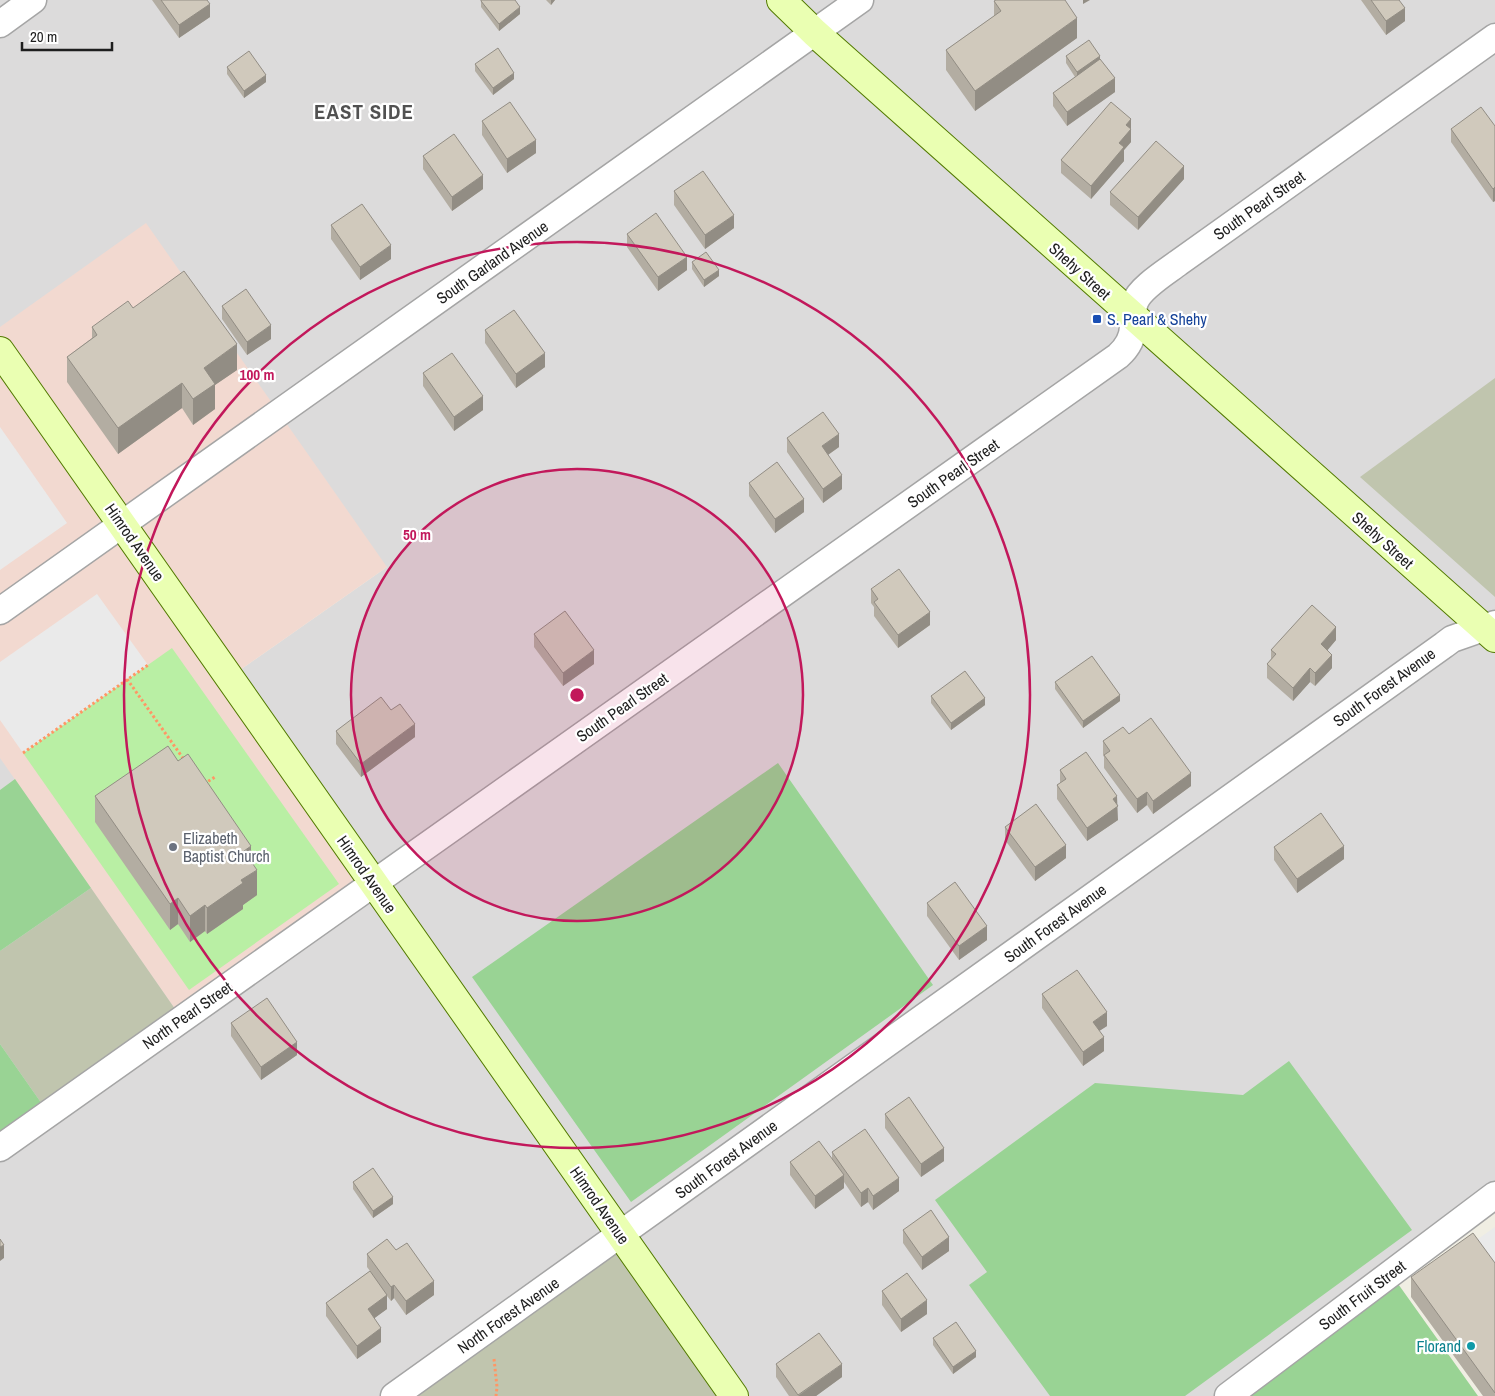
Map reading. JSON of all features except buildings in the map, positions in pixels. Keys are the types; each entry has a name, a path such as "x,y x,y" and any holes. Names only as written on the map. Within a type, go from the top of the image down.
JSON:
{"street":[{"path":"0,24 33,0"},
{"name":"Shehy Street","path":"780,0 1133,318 1491,630"},
{"name":"South Garland Avenue","path":"0,611 860,0"},
{"name":"South Pearl Street","path":"374,883 1118,356 1128,347 1134,327 1135,302 1143,291 1178,263 1495,37"},
{"name":"Himrod Avenue","path":"0,351 734,1396"},
{"name":"South Forest Avenue","path":"621,1234 1452,639 1491,630"},
{"name":"North Pearl Street","path":"0,1148 374,883"},
{"name":"South Fruit Street","path":"1228,1396 1495,1195"},
{"name":"North Forest Avenue","path":"394,1396 621,1234"}],"path":[{"path":"23,753 148,665"},
{"path":"127,680 186,763"},
{"path":"197,778 202,786 215,777"},
{"path":"482,1334 494,1361 497,1387 496,1396"}],"shaded area":[{"path":"0,0 1495,0 1495,1195 1228,1396 0,1396 0,351 230,677 387,567 0,328"},
{"path":"146,223 387,567 230,677 374,883 182,1019 0,758 0,327"},
{"path":"1495,378 1495,597 1360,477"},
{"path":"0,427 67,523 0,570"},
{"path":"97,594 148,665 23,753 0,720 0,662"},
{"path":"91,888 182,1019 49,1114 0,1044 0,951"},
{"path":"1495,1227 1495,1283 1468,1246"},
{"path":"621,1234 734,1396 394,1396"}],"green space":[{"path":"172,648 339,884 189,990 23,753"},
{"path":"778,763 933,985 631,1202 472,977"},
{"path":"15,779 91,888 0,951 0,790"},
{"path":"0,1044 49,1114 0,1148"},
{"path":"1289,1061 1412,1230 1185,1396 1050,1396 969,1285 987,1272 935,1200 1095,1083 1243,1095"},
{"path":"1391,1274 1478,1396 1228,1396"}],"place":[{"name":"S. Pearl & Shehy","path":"1097,319"},
{"name":"Elizabeth Baptist Church","path":"173,847"},
{"name":"Florand","path":"1471,1346"}],"district":[{"name":"EAST SIDE","path":"364,111"}]}
